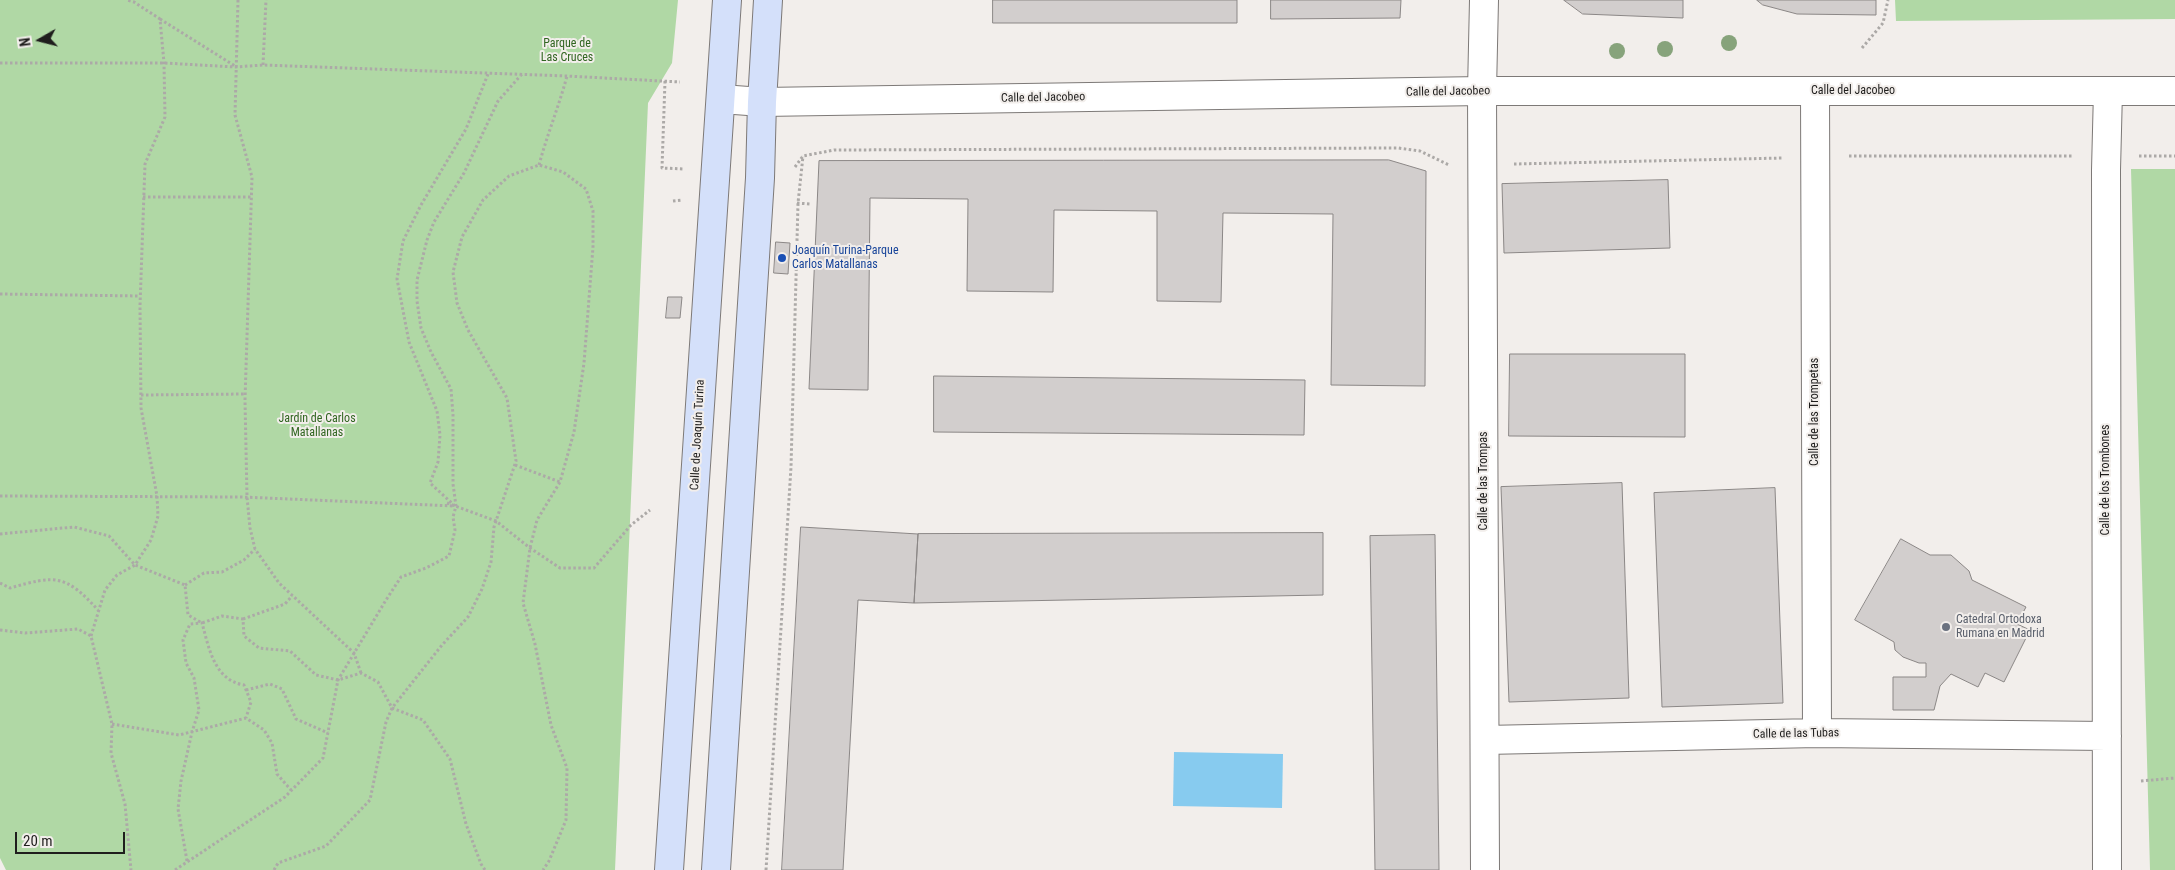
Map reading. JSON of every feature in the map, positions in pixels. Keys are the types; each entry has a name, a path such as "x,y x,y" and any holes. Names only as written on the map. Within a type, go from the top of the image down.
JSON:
{"main road":[{"name":"Calle de Joaquín Turina","path":"669,870 727,0"},
{"path":"716,870 760,178 768,0"}],"street":[{"name":"Calle de las Trompas","path":"1484,0 1482,92 1485,870"},
{"name":"Calle de los Trombones","path":"2107,870 2106,170 2108,91"},
{"name":"Calle del Jacobeo","path":"721,99 762,102 1482,92 2175,91"},
{"name":"Calle de las Trompetas","path":"1815,92 1817,733"},
{"name":"Calle de las Tubas","path":"1485,740 1817,733 2106,736"}],"path":[{"path":"127,0 134,2 235,66"},
{"path":"238,0 235,115 252,176 246,394 247,497 250,528 255,549 279,584 354,653 361,672 378,682 392,708 423,720 450,759 466,824 485,870"},
{"path":"263,65 266,0"},
{"path":"1862,48 1883,23 1888,0"},
{"path":"131,870 125,804 111,752 112,724 91,636 105,590 117,575 135,566 151,540 158,516 157,496 141,408 140,296 145,164 165,117 164,63 160,18"},
{"path":"0,63 263,65 522,74 680,82"},
{"path":"456,506 430,484 438,462 440,435 437,411 409,342 397,279 403,241 421,205 466,129 488,74"},
{"path":"175,870 285,797 323,758 338,680 401,577 426,568 448,556 455,530 453,516 456,506 453,484 454,415 451,389 431,352 421,328 417,301 417,280 427,240 434,222 464,173 498,101 522,74"},
{"path":"539,165 548,131 558,110 567,76"},
{"path":"665,81 662,168 685,169"},
{"path":"794,169 803,156 834,150 1398,148 1420,151 1451,166"},
{"path":"766,870 791,467 798,203 803,156"},
{"path":"2137,156 2175,156"},
{"path":"274,870 278,863 326,846 370,800 386,722 392,708 442,645 468,617 482,589 491,562 496,521 516,461 507,398 468,330 458,304 453,272 462,237 483,200 509,176 539,165 563,172 586,189 593,211 593,247 580,397 574,432 560,482 537,520 530,548 523,602 535,644 551,725 567,768 566,820 550,861 542,870"},
{"path":"143,198 252,197"},
{"path":"0,294 140,296"},
{"path":"141,395 246,394"},
{"path":"515,465 560,482"},
{"path":"0,496 247,497 456,506"},
{"path":"447,503 496,521 530,548 560,568 594,568 631,525 650,510"},
{"path":"0,534 74,527 109,536 135,566 185,585"},
{"path":"185,585 204,573 222,572 244,560 255,549"},
{"path":"0,582 10,588 37,580 53,579 70,584 98,611"},
{"path":"185,585 188,615 202,623 210,653 221,674 234,683 244,685 251,702 246,718"},
{"path":"186,861 178,809 181,781 199,710 194,678 186,663 182,640 190,624 202,623 222,616 243,619 285,604 292,596"},
{"path":"243,619 244,636 259,648 290,651 316,674 338,680 361,672"},
{"path":"0,630 25,633 78,629 91,636"},
{"path":"246,690 270,684 282,689 296,719 328,733"},
{"path":"112,724 179,735 246,718 264,730 272,743 277,774 291,790"},
{"path":"2140,781 2175,778"}],"green space":[{"name":"Jardín de Carlos Matallanas","path":"0,0 678,0 672,63 648,103 615,870 6,870 0,858"},
{"path":"1895,0 2175,0 2175,19 1896,21"},
{"path":"2131,169 2175,169 2175,870 2150,870"}],"water":[{"path":"1174,752 1283,754 1282,808 1173,806"}],"building":[{"path":"993,0 1237,0 1237,23 993,23"},
{"path":"1271,0 1401,0 1400,18 1271,19"},
{"path":"1564,0 1683,0 1683,18 1583,14"},
{"path":"1757,0 1876,0 1876,15 1797,14 1763,5"},
{"path":"1389,160 1426,171 1425,386 1331,385 1333,214 1223,213 1221,302 1157,301 1157,211 1054,210 1053,292 967,291 968,199 870,198 868,390 809,389 819,161"},
{"path":"1668,180 1670,248 1504,253 1502,184"},
{"name":"Joaquín Turina-Parque Carlos Matallanas","path":"776,242 790,243 788,274 774,273"},
{"path":"668,297 682,297 680,318 666,318"},
{"path":"1510,354 1685,354 1685,437 1509,436"},
{"path":"934,376 1305,380 1304,435 934,432"},
{"path":"1622,483 1629,698 1509,702 1501,487"},
{"path":"1775,488 1783,703 1662,707 1654,493"},
{"path":"801,527 918,534 914,603 858,600 843,870 782,870"},
{"path":"1323,533 1323,595 914,603 918,534"},
{"path":"1435,535 1439,870 1375,870 1370,536"},
{"name":"Catedral Ortodoxa Rumana en Madrid","path":"1901,539 1930,555 1951,555 1969,571 1972,580 2026,607 2017,624 2030,630 2004,682 1985,673 1978,687 1951,674 1940,686 1934,710 1893,710 1893,677 1926,677 1926,663 1919,663 1903,657 1895,650 1894,642 1855,620"}],"place":[{"name":"Joaquín Turina-Parque Carlos Matallanas","path":"782,258"},
{"name":"Catedral Ortodoxa Rumana en Madrid","path":"1946,627"}],"park label":[{"name":"Parque de Las Cruces","path":"567,51"}]}
